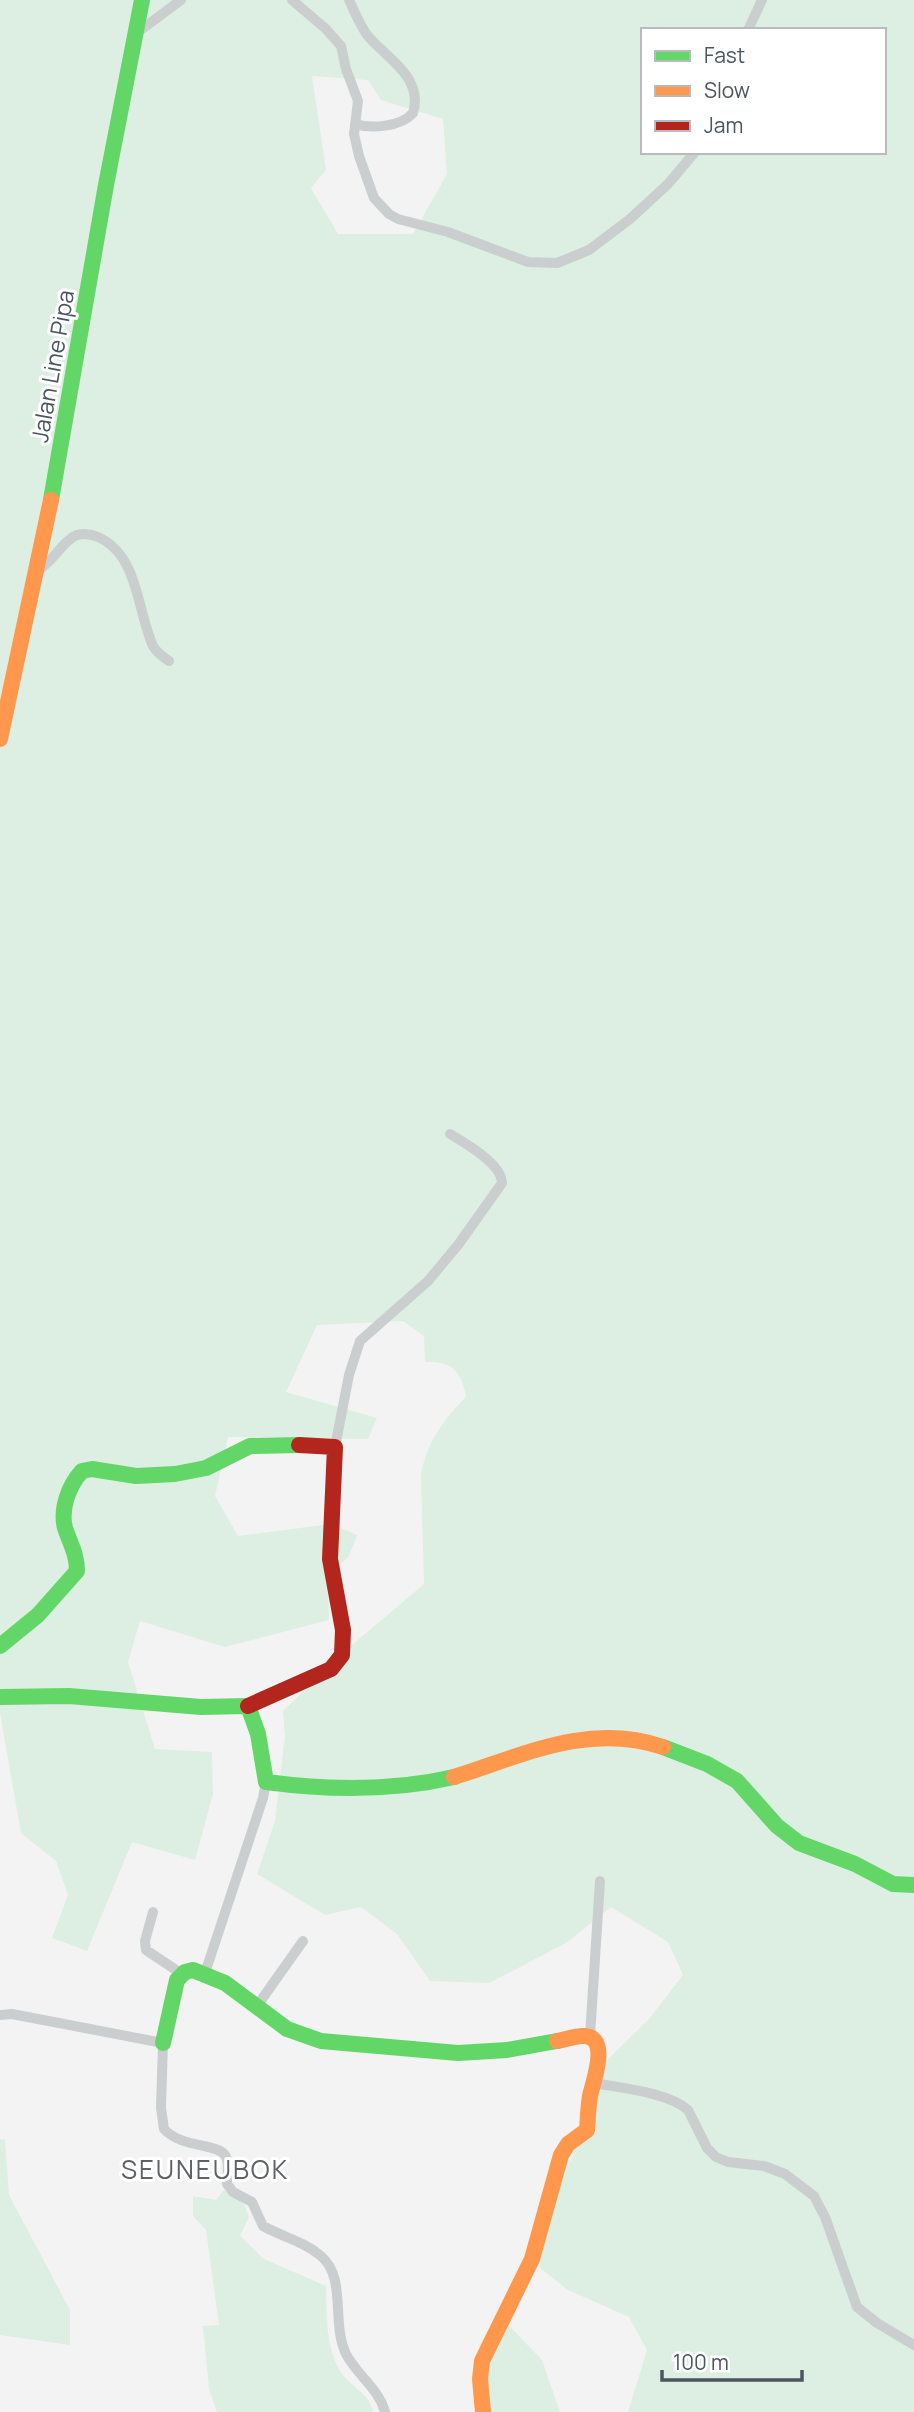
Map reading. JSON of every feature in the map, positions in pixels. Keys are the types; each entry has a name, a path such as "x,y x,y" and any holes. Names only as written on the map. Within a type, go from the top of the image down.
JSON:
{"street":[{"name":"Jalan Line Pipa","path":"0,738 54,492 103,205 142,0"},
{"path":"134,36 181,0"},
{"path":"292,0 326,29 341,46 345,69 358,101 355,141 370,188 374,198 389,214 398,219 475,240 528,262 557,263 589,250 640,210 668,184 693,154"},
{"path":"349,0 366,34 403,70 415,98 413,113 402,121 374,127 355,124"},
{"path":"749,28 762,0"},
{"path":"37,571 49,564 67,541 75,536 92,535 110,545 126,566 138,594 154,649 169,661"},
{"path":"0,1697 69,1696 201,1707 248,1706 331,1669 342,1656 344,1630 330,1559 335,1447 349,1375 360,1341 428,1281 458,1245 502,1183 499,1171 450,1133"},
{"path":"0,1646 38,1615 77,1571 77,1559 64,1526 63,1513 73,1483 82,1471 89,1469 136,1476 175,1474 218,1463 250,1446 283,1444 335,1447"},
{"path":"205,1973 266,1782 258,1734 248,1706"},
{"path":"266,1782 307,1785 423,1784 475,1772 557,1743 603,1737 633,1738 731,1777 743,1786 777,1827 803,1845 847,1861 892,1883 914,1885"},
{"path":"483,2412 480,2379 482,2361 532,2259 561,2155 568,2144 587,2130 598,2053 590,2036 600,1881"},
{"path":"153,1912 145,1941 146,1950 182,1974"},
{"path":"257,2006 303,1941"},
{"path":"385,2412 377,2394 349,2360 339,2338 335,2279 325,2260 296,2240 263,2226 252,2202 233,2192 227,2184 227,2161 224,2154 218,2150 180,2141 164,2129 161,2108 163,2043 175,1988 182,1974 193,1970 205,1973 225,1983 287,2029 321,2041 426,2052 483,2052 590,2036"},
{"path":"0,2015 12,2014 163,2043"},
{"path":"594,2083 683,2105 707,2148 716,2157 728,2162 764,2166 785,2174 805,2188 814,2196 825,2217 857,2307 877,2323 914,2345"}],"green space":[{"path":"0,0 914,0 914,2412 628,2412 647,2350 629,2317 568,2290 529,2259 583,2132 604,2063 649,2019 683,1975 668,1942 611,1907 566,1943 489,1983 430,1981 397,1934 361,1907 325,1915 257,1874 275,1821 285,1736 283,1711 345,1651 424,1584 423,1465 437,1433 466,1397 461,1380 454,1369 442,1363 425,1362 424,1336 403,1321 317,1325 286,1392 377,1418 368,1439 228,1437 215,1496 238,1536 331,1524 357,1535 349,1556 328,1576 329,1620 225,1647 140,1621 128,1662 155,1749 212,1752 213,1794 195,1860 132,1842 87,1951 52,1938 68,1895 56,1861 21,1833 0,1713","holes":["312,76 368,80 381,100 443,119 447,174 413,234 338,234 311,188 326,170"]},
{"path":"0,2139 5,2140 9,2195 70,2310 70,2345 0,2335"},
{"path":"224,2190 244,2204 249,2217 240,2236 264,2259 326,2286 328,2329 335,2361 344,2377 368,2400 373,2412 217,2412 209,2389 203,2326 219,2325 206,2230 193,2216 193,2196 216,2200"},
{"path":"498,2314 542,2360 560,2412 487,2412 479,2346"}],"traffic: fast":[{"path":"51,500 106,185 142,0"},
{"path":"0,1646 38,1615 77,1571 75,1554 65,1528 64,1513 70,1490 82,1471 92,1469 136,1476 175,1474 206,1468 250,1446 299,1445"},
{"path":"0,1697 69,1696 201,1707 248,1706 258,1734 266,1782 360,1788 408,1785 454,1777"},
{"path":"663,1747 707,1764 737,1781 777,1826 799,1843 855,1864 893,1884 914,1885"},
{"path":"163,2043 177,1980 185,1972 193,1970 225,1983 287,2029 321,2041 458,2053 507,2050 557,2041"}],"traffic: slow":[{"path":"0,739 51,500"},
{"path":"454,1777 531,1751 582,1740 635,1740 663,1747"},
{"path":"483,2412 480,2379 482,2361 532,2259 561,2155 568,2144 587,2130 590,2096 598,2062 597,2044 585,2036 557,2041"}],"traffic: jam":[{"path":"248,1706 331,1669 342,1655 343,1630 330,1559 335,1447 299,1445"}],"district":[{"name":"SEUNEUBOK","path":"205,2169"}]}
